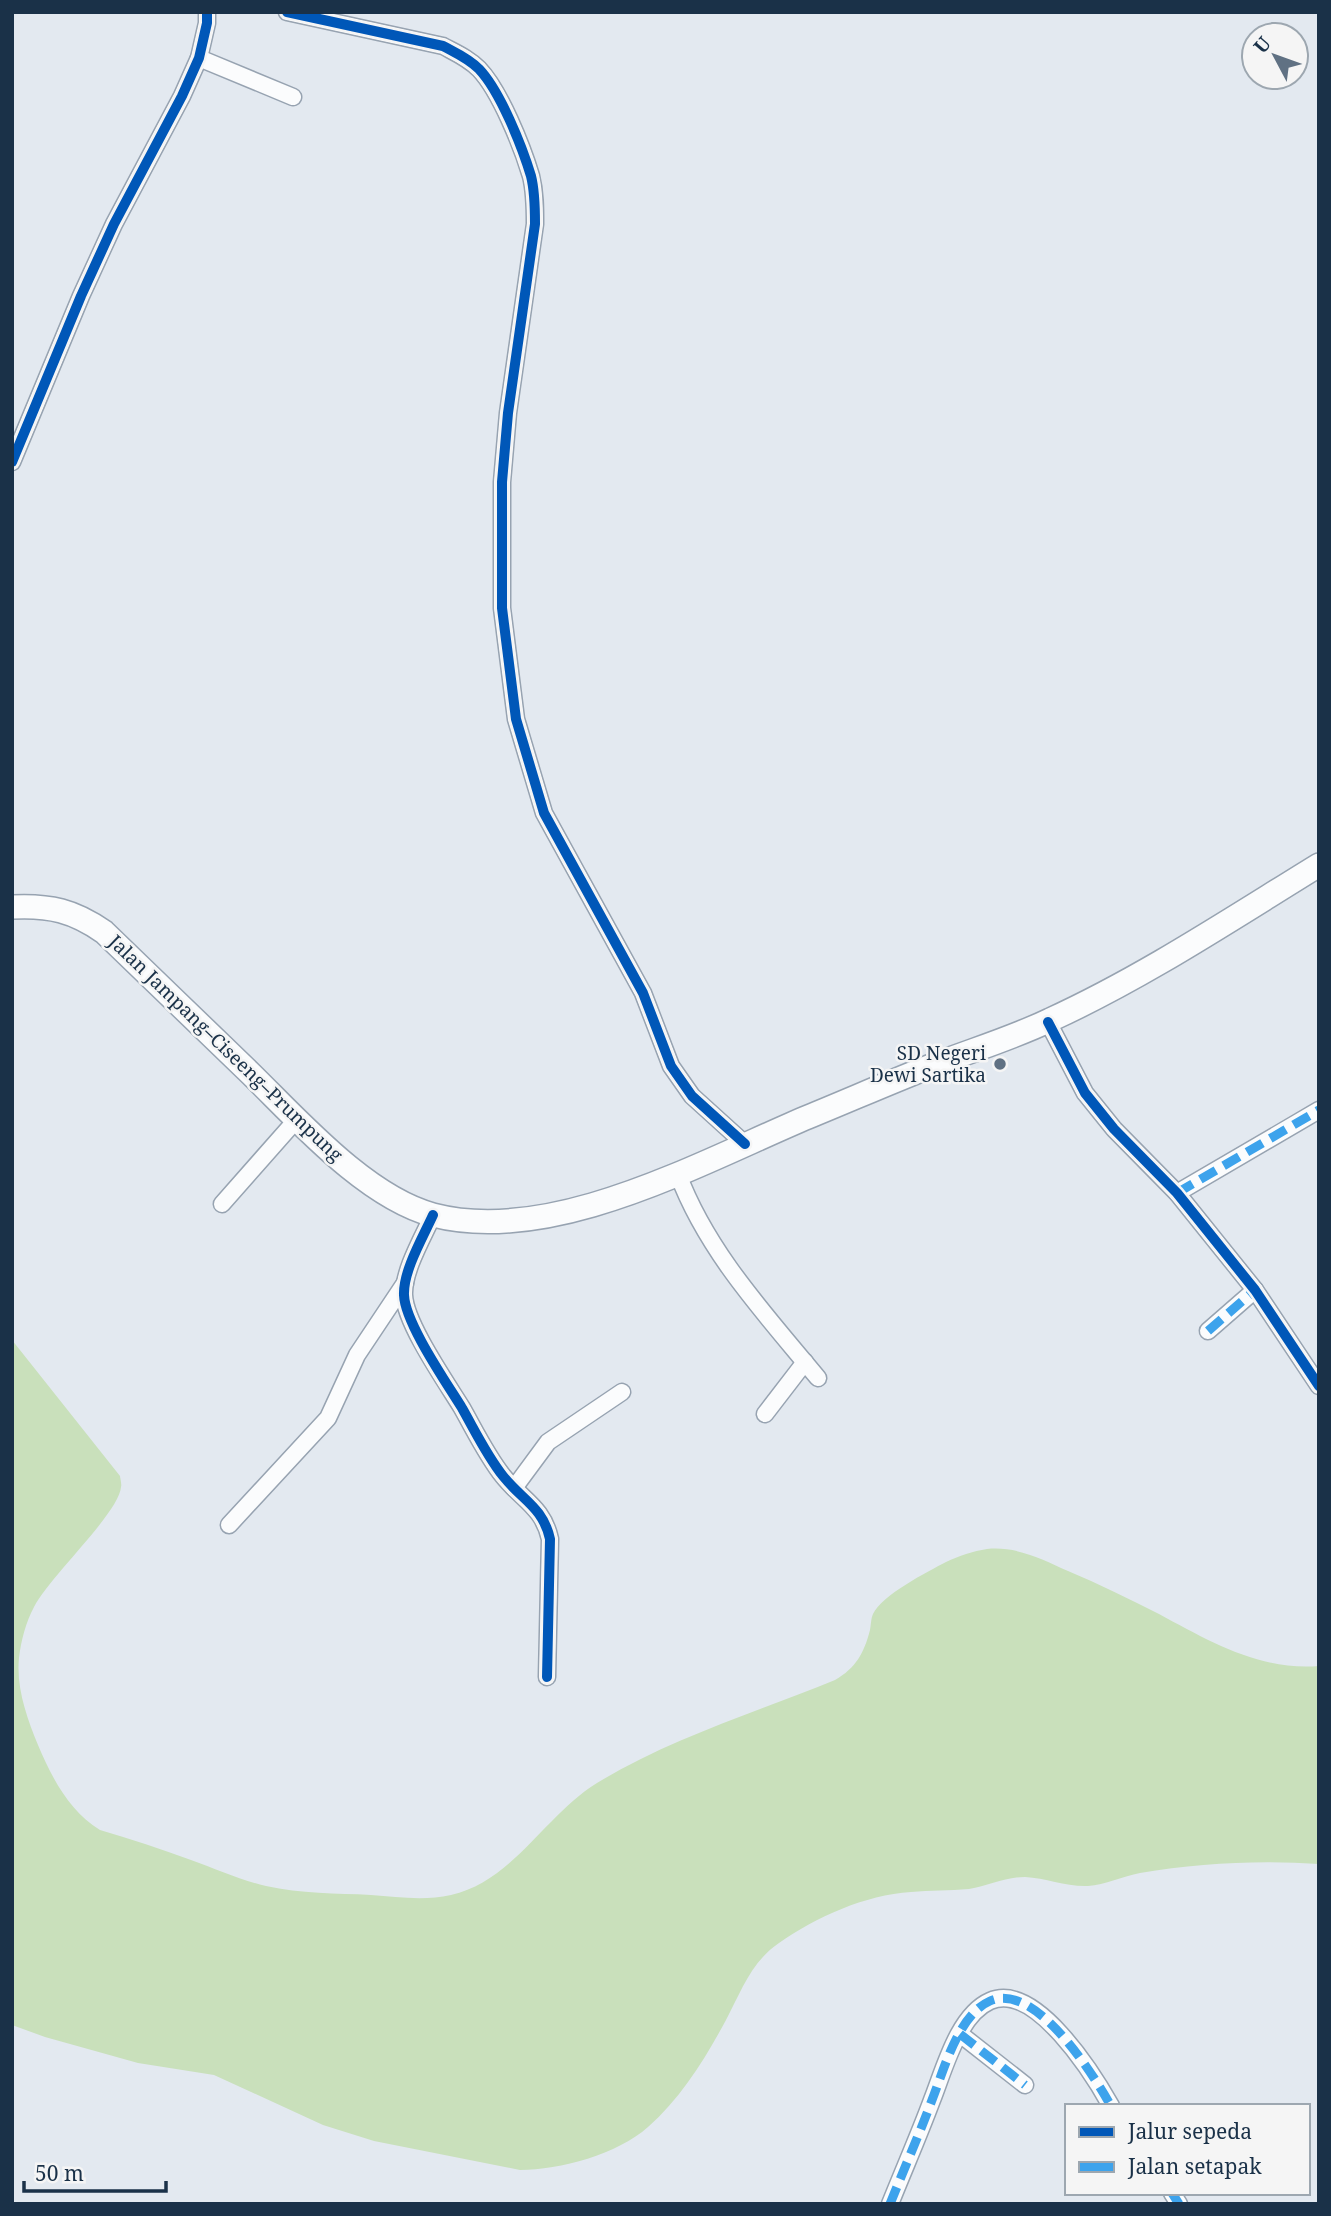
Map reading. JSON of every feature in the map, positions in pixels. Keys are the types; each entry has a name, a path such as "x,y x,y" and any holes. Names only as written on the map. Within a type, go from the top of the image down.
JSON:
{"main road":[{"name":"Jalan Jampang–Ciseeng–Prumpung","path":"12,907 35,905 82,917 104,932 325,1146 369,1181 399,1201 433,1215 477,1221 548,1216 587,1207 678,1174 911,1074 1048,1022 1131,979 1319,866"}],"street":[{"path":"12,462 114,224 182,96 199,58 207,12"},
{"path":"287,12 443,46 465,57 481,71 498,96 524,156 535,201 535,224 508,413 500,549 503,621 516,719 544,813 643,993 671,1066 692,1096 745,1144"},
{"path":"199,58 293,97"},
{"path":"1048,1022 1086,1093 1099,1111 1177,1192 1255,1290 1319,1386"},
{"path":"1177,1192 1319,1110"},
{"path":"222,1204 297,1119"},
{"path":"678,1174 697,1217 724,1261 818,1378"},
{"path":"229,1525 328,1418 357,1355 404,1283 433,1215"},
{"path":"404,1283 404,1297 415,1327 492,1460 547,1524 550,1539 547,1678"},
{"path":"1208,1331 1255,1290"},
{"path":"765,1414 805,1362"},
{"path":"514,1488 548,1442 622,1392"},
{"path":"890,2204 933,2099 947,2053 972,2015 991,2000 1008,1997 1018,2001 1059,2031 1097,2081 1110,2104"},
{"path":"960,2034 1026,2085"}],"green space":[{"path":"12,1340 120,1476 121,1487 109,1512 34,1607 24,1631 19,1658 23,1703 43,1757 70,1803 100,1830 247,1881 279,1889 411,1898 451,1895 493,1876 528,1846 578,1796 625,1767 714,1727 835,1680 848,1670 862,1653 873,1614 878,1607 906,1585 961,1556 987,1549 1008,1549 1048,1562 1236,1652 1276,1664 1319,1666 1319,1864 1252,1862 1184,1867 1140,1873 1088,1886 1018,1877 969,1889 894,1894 842,1909 793,1933 761,1959 692,2077 648,2127 636,2137 605,2152 553,2167 520,2170 374,2141 323,2125 214,2075 138,2063 12,2025"}],"marked path":[{"path":"1177,1193 1319,1110"},
{"path":"1208,1331 1255,1290"},
{"path":"890,2204 953,2044 969,2018 990,2001 1007,1998 1025,2004 1043,2017 1077,2053 1110,2104"},
{"path":"960,2034 1025,2085"},
{"path":"1173,2195 1179,2204"}],"cycle path":[{"path":"12,462 114,224 182,96 199,58 207,12"},
{"path":"287,12 443,46 457,53 475,65 487,79 516,135 532,182 535,224 508,413 502,482 502,608 516,719 544,813 643,993 671,1066 692,1096 745,1144"},
{"path":"1048,1022 1085,1093 1114,1129 1177,1193 1255,1290 1319,1386"},
{"path":"433,1215 407,1275 404,1295 406,1307 427,1352 492,1460 510,1484 537,1511 547,1528 550,1539 547,1677"}],"place":[{"name":"SD Negeri Dewi Sartika","path":"1000,1064"}]}
